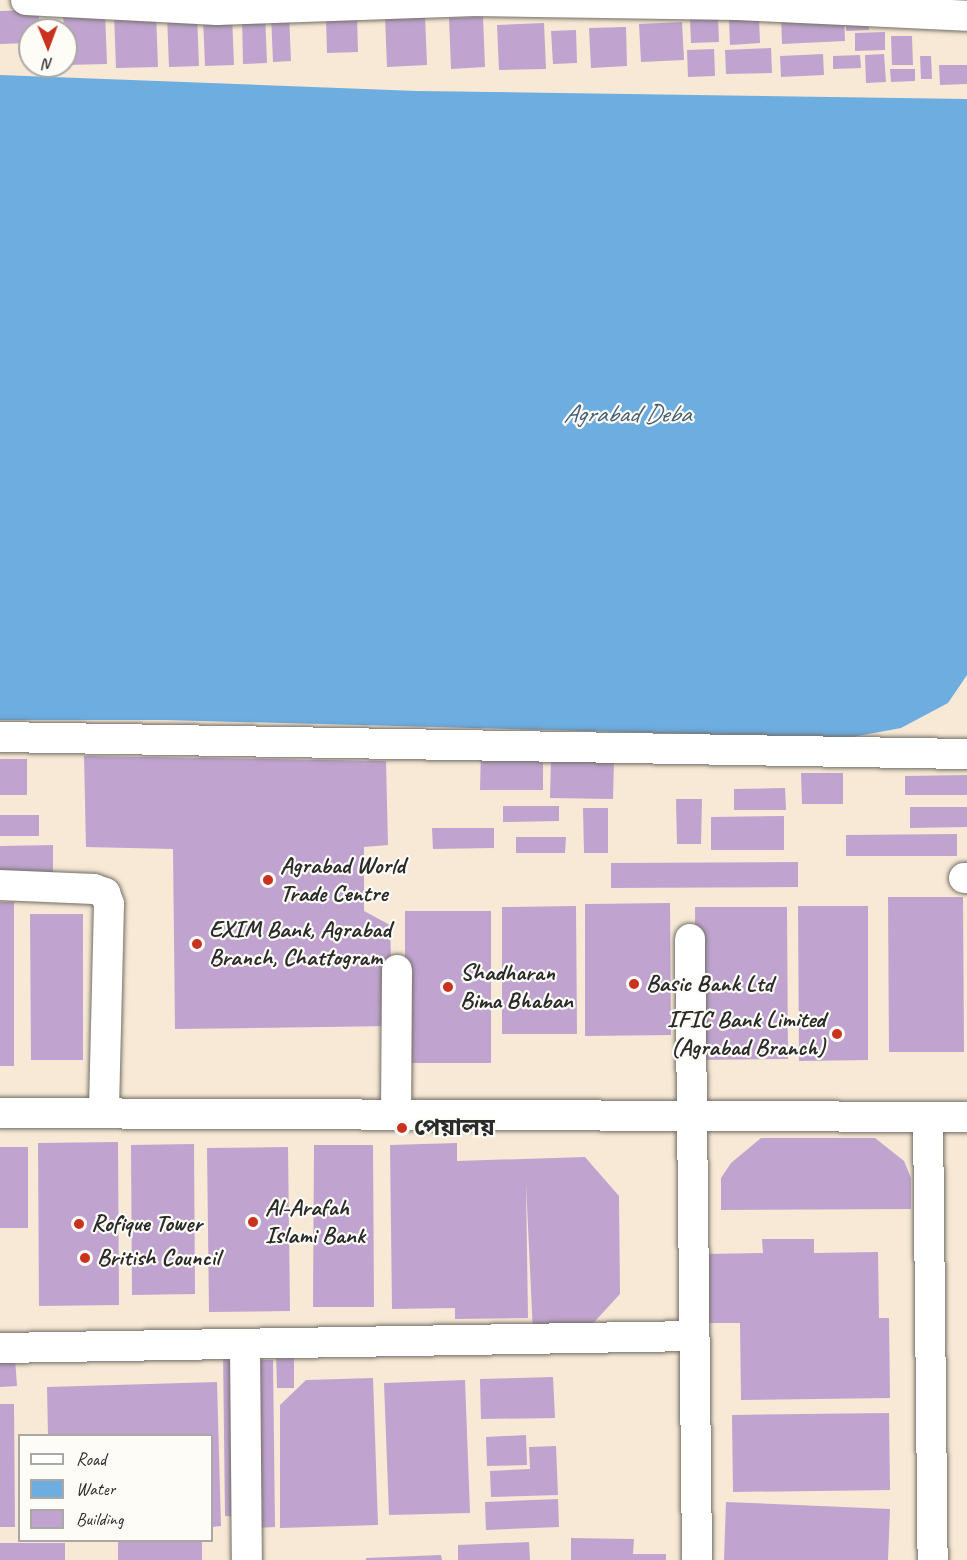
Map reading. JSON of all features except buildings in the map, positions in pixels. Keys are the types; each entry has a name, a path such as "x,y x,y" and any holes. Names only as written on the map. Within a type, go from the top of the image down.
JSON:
{"street":[{"path":"26,0 217,10 392,2 725,5 967,16"},
{"path":"0,737 967,754"},
{"path":"0,885 105,893 109,904 104,1113"},
{"path":"690,939 692,1336 697,1560"},
{"path":"396,1115 397,970"},
{"path":"0,1113 691,1118 967,1117"},
{"path":"928,1117 933,1560"},
{"path":"0,1348 692,1336"},
{"path":"245,1345 247,1560"}],"water":[{"name":"Agrabad Deba","path":"0,75 18,76 18,78 78,78 417,91 967,99 967,675 948,703 901,728 847,738 165,720 0,720"}],"place":[{"name":"Agrabad World Trade Centre","path":"268,880"},
{"name":"EXIM Bank, Agrabad Branch, Chattogram","path":"197,944"},
{"name":"Basic Bank Ltd","path":"634,984"},
{"name":"Shadharan Bima Bhaban","path":"448,987"},
{"name":"IFIC Bank Limited (Agrabad Branch)","path":"837,1034"},
{"name":"পেয়ালয়","path":"402,1128"},
{"name":"Al-Arafah Islami Bank","path":"253,1222"},
{"name":"Rofique Tower","path":"79,1224"},
{"name":"British Council","path":"85,1258"}]}
